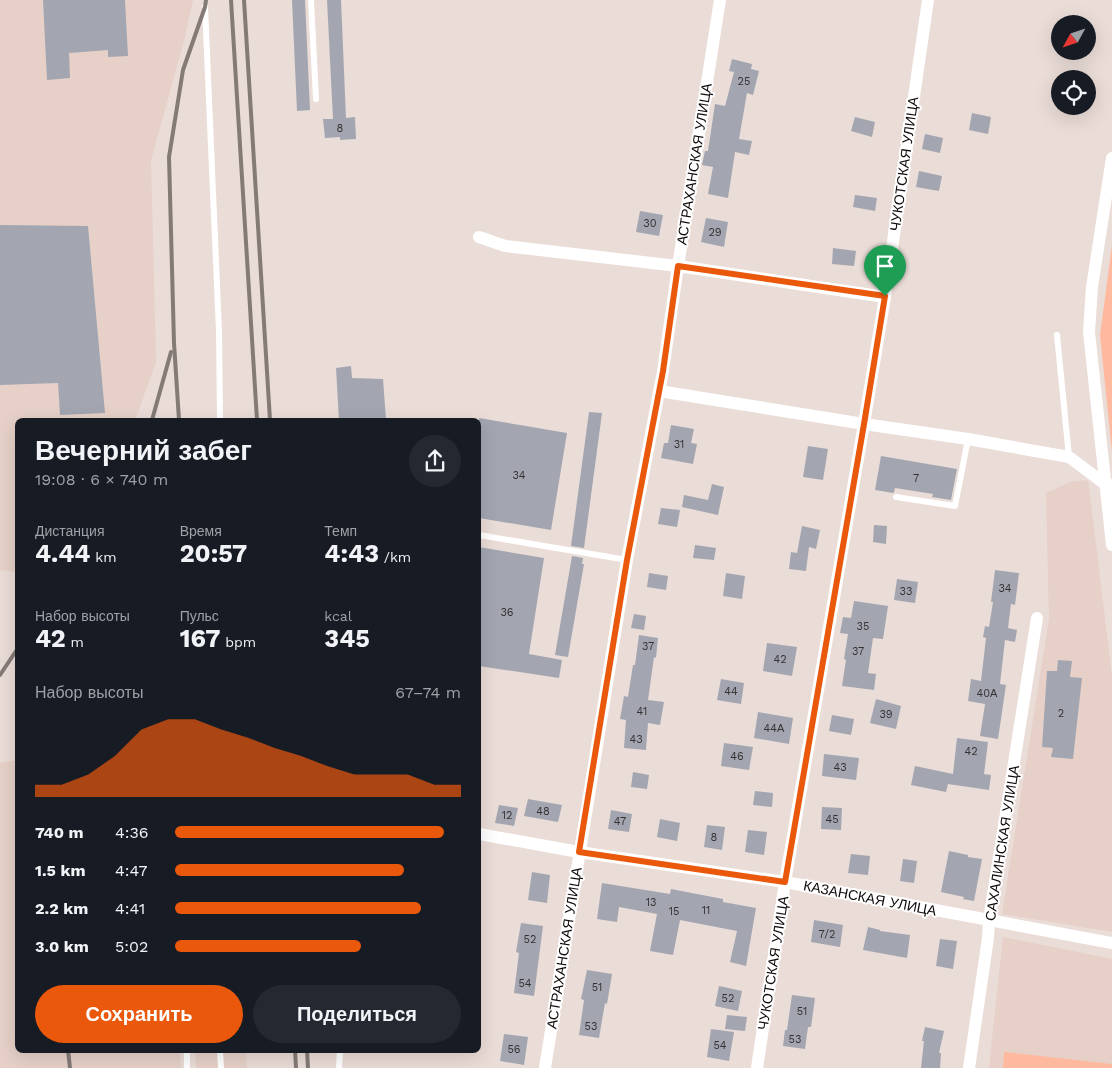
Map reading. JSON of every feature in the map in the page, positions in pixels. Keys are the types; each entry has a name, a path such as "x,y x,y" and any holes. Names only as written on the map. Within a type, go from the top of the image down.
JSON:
{"street":[{"name":"АСТРАХАНСКАЯ УЛИЦА","path":"545,1068 627,560 663,371 720,0"},
{"name":"ЧУКОТСКАЯ УЛИЦА","path":"757,1068 785,882 885,296 928,0"},
{"path":"1112,158 1092,287 1090,332 1109,485 1112,545"},
{"path":"479,236 505,246 678,266 885,296"},
{"path":"658,391 968,439 1069,457 1109,485"},
{"name":"САХАЛИНСКАЯ УЛИЦА","path":"969,1068 989,920 1037,618"},
{"name":"КАЗАНСКАЯ УЛИЦА","path":"481,834 579,852 785,882 1112,943"}],"lane":[{"path":"311,0 316,99"},
{"path":"205,7 219,330 220,418"},
{"path":"1057,335 1069,457"},
{"path":"896,497 955,506 968,439"},
{"path":"481,535 627,560"},
{"path":"186,1053 187,1068"},
{"path":"220,1053 221,1068"},
{"path":"339,1068 340,1053"}],"shaded area":[{"path":"0,0 193,0 184,41 151,160 156,362 136,418 15,418 15,572 0,570"},
{"path":"1112,245 1112,452 1100,335"},
{"path":"1088,480 1112,675 1112,932 1002,914 1049,619 1046,493 1070,482"},
{"path":"15,760 15,1053 180,1053 181,1068 0,1068 0,763"},
{"path":"1003,937 1112,959 1112,1068 989,1068"},
{"path":"1004,1052 1112,1064 1112,1068 1003,1068"},
{"path":"195,1053 246,1053 247,1068 196,1068"}],"building":[{"path":"43,0 125,0 128,56 108,57 108,50 69,53 70,78 47,80"},
{"path":"292,0 305,0 310,110 297,111"},
{"path":"327,0 341,0 346,118 355,117 356,139 340,140 340,137 325,138 323,119 333,119"},
{"path":"732,59 752,64 751,69 759,71 753,95 747,93 739,139 752,141 749,155 735,152 728,198 708,194 713,167 702,165 705,151 708,151 715,104 725,106 734,72 729,71"},
{"path":"972,113 991,117 988,134 969,130"},
{"path":"855,117 875,122 872,137 851,131"},
{"path":"925,134 943,138 940,153 922,149"},
{"path":"919,171 942,176 939,191 916,187"},
{"path":"855,195 877,198 875,211 853,207"},
{"path":"640,211 663,215 659,236 636,232"},
{"path":"706,218 728,222 724,247 701,242"},
{"path":"0,225 88,226 105,413 60,415 58,383 0,385"},
{"path":"833,248 856,251 854,266 832,264"},
{"path":"351,366 352,378 383,379 386,418 339,418 336,368"},
{"path":"589,412 602,413 584,548 571,546"},
{"path":"481,418 567,433 551,530 481,518"},
{"path":"671,425 694,429 691,443 697,444 693,464 661,458 664,443 668,443"},
{"path":"808,446 828,449 823,480 803,477"},
{"path":"881,456 957,469 951,500 932,497 933,494 895,488 893,493 875,490"},
{"path":"712,484 724,487 718,515 682,507 684,495 708,500"},
{"path":"661,508 680,510 677,527 658,524"},
{"path":"874,525 887,526 886,544 873,542"},
{"path":"802,526 820,530 816,549 809,547 806,571 789,569 791,552 797,553"},
{"path":"695,545 716,548 714,560 693,558"},
{"path":"481,547 544,558 529,654 562,660 559,678 481,666"},
{"path":"572,556 583,558 582,564 584,564 568,657 555,655"},
{"path":"995,570 1019,573 1015,605 1011,604 1008,628 1017,630 1015,642 1005,640 1000,684 1006,685 998,739 980,736 985,704 968,701 971,679 981,681 986,638 983,637 985,626 989,627"},
{"path":"649,573 668,576 666,590 647,587"},
{"path":"726,573 745,576 742,599 723,596"},
{"path":"897,579 918,582 915,603 894,600"},
{"path":"854,601 888,606 883,639 873,638 868,673 876,674 874,690 842,686 848,634 840,633 843,617 851,618"},
{"path":"634,614 646,616 644,630 631,628"},
{"path":"639,635 658,638 648,700 664,702 660,725 648,723 646,750 624,748 626,720 620,719 624,696 628,697"},
{"path":"767,643 797,647 792,676 763,671"},
{"path":"1058,660 1072,661 1070,677 1082,678 1073,759 1051,757 1053,748 1042,747 1047,671 1057,671"},
{"path":"721,679 744,683 741,704 717,700"},
{"path":"876,699 901,706 896,729 870,723"},
{"path":"758,712 793,718 789,744 754,738"},
{"path":"832,715 854,719 851,735 829,731"},
{"path":"957,738 988,742 984,774 991,775 989,790 948,784 946,792 911,785 915,766 953,774"},
{"path":"724,743 753,747 749,770 721,766"},
{"path":"824,754 859,758 856,780 822,776"},
{"path":"633,772 649,775 647,789 631,787"},
{"path":"755,791 773,793 772,807 753,805"},
{"path":"528,799 562,805 558,822 524,816"},
{"path":"499,805 518,808 514,826 495,823"},
{"path":"822,807 842,808 841,830 821,829"},
{"path":"611,810 632,814 629,832 608,829"},
{"path":"660,819 680,823 677,841 657,837"},
{"path":"707,825 725,827 722,850 704,847"},
{"path":"748,830 767,832 764,855 745,852"},
{"path":"949,851 982,859 974,901 941,892"},
{"path":"851,854 870,856 868,875 848,873"},
{"path":"903,859 917,861 914,883 900,881"},
{"path":"532,872 550,875 547,903 528,900"},
{"path":"602,883 670,894 671,889 723,899 723,902 756,908 746,966 730,962 737,931 680,920 673,955 650,951 657,914 619,907 617,922 597,919"},
{"path":"814,920 843,925 840,947 811,942"},
{"path":"521,923 543,926 534,996 514,993 519,953 516,952"},
{"path":"868,927 880,931 910,935 907,958 863,950"},
{"path":"940,939 957,941 953,969 936,966"},
{"path":"587,970 612,974 599,1038 579,1035 584,1000 581,999"},
{"path":"719,986 742,991 738,1011 715,1006"},
{"path":"792,995 815,998 811,1027 808,1027 805,1049 783,1046"},
{"path":"727,1015 747,1017 745,1031 725,1029"},
{"path":"925,1027 944,1031 939,1053 941,1053 940,1068 921,1068 924,1041 922,1041"},
{"path":"711,1029 734,1032 729,1061 707,1057"},
{"path":"504,1034 528,1037 524,1065 500,1061"}],"railway":[{"path":"179,418 174,343 169,157 183,70 206,0"},
{"path":"231,0 257,418"},
{"path":"244,0 270,418"},
{"path":"153,418 171,352"},
{"path":"0,675 15,652"},
{"path":"68,1053 70,1068"},
{"path":"295,1053 296,1068"},
{"path":"307,1053 308,1068"}],"route":[{"path":"678,266 885,296 785,882 579,852 627,560 663,371 678,266"}]}
